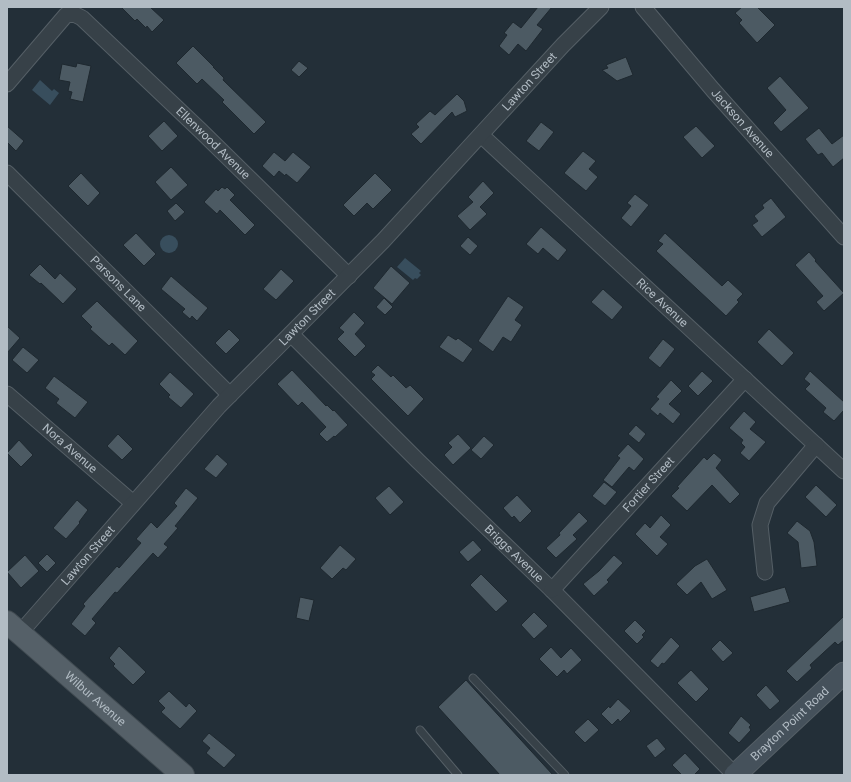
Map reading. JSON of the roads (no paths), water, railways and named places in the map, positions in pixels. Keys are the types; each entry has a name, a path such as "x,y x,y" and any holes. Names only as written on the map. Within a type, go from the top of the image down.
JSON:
{"main road":[{"name":"Wilbur Avenue","path":"13,628 183,775"}],"street":[{"name":"Lawton Street","path":"13,628 133,503 230,395 349,276 600,7"},
{"name":"Jackson Avenue","path":"643,7 713,90 844,237"},
{"name":"Ellenwood Avenue","path":"7,84 66,15 74,14 82,18 201,131 349,276"},
{"name":"Rice Avenue","path":"481,135 844,471"},
{"name":"Parsons Lane","path":"7,173 230,395"},
{"name":"Briggs Avenue","path":"291,334 424,467 552,590 735,775"},
{"name":"Fortier Street","path":"552,590 745,379"},
{"name":"Nora Avenue","path":"7,394 133,503"},
{"path":"765,572 760,525 767,503 816,446"},
{"name":"Brayton Point Road","path":"735,775 844,673"}],"lane":[{"path":"474,678 565,775"},
{"path":"420,730 458,775"}],"water":[{"path":"40,80 52,91 54,89 59,93 50,105 32,90"},
{"path":"169,235 175,238 178,244 175,250 169,253 163,250 160,244 163,238"},
{"path":"405,258 421,271 419,273 421,275 417,279 415,278 413,280 397,267"}]}
